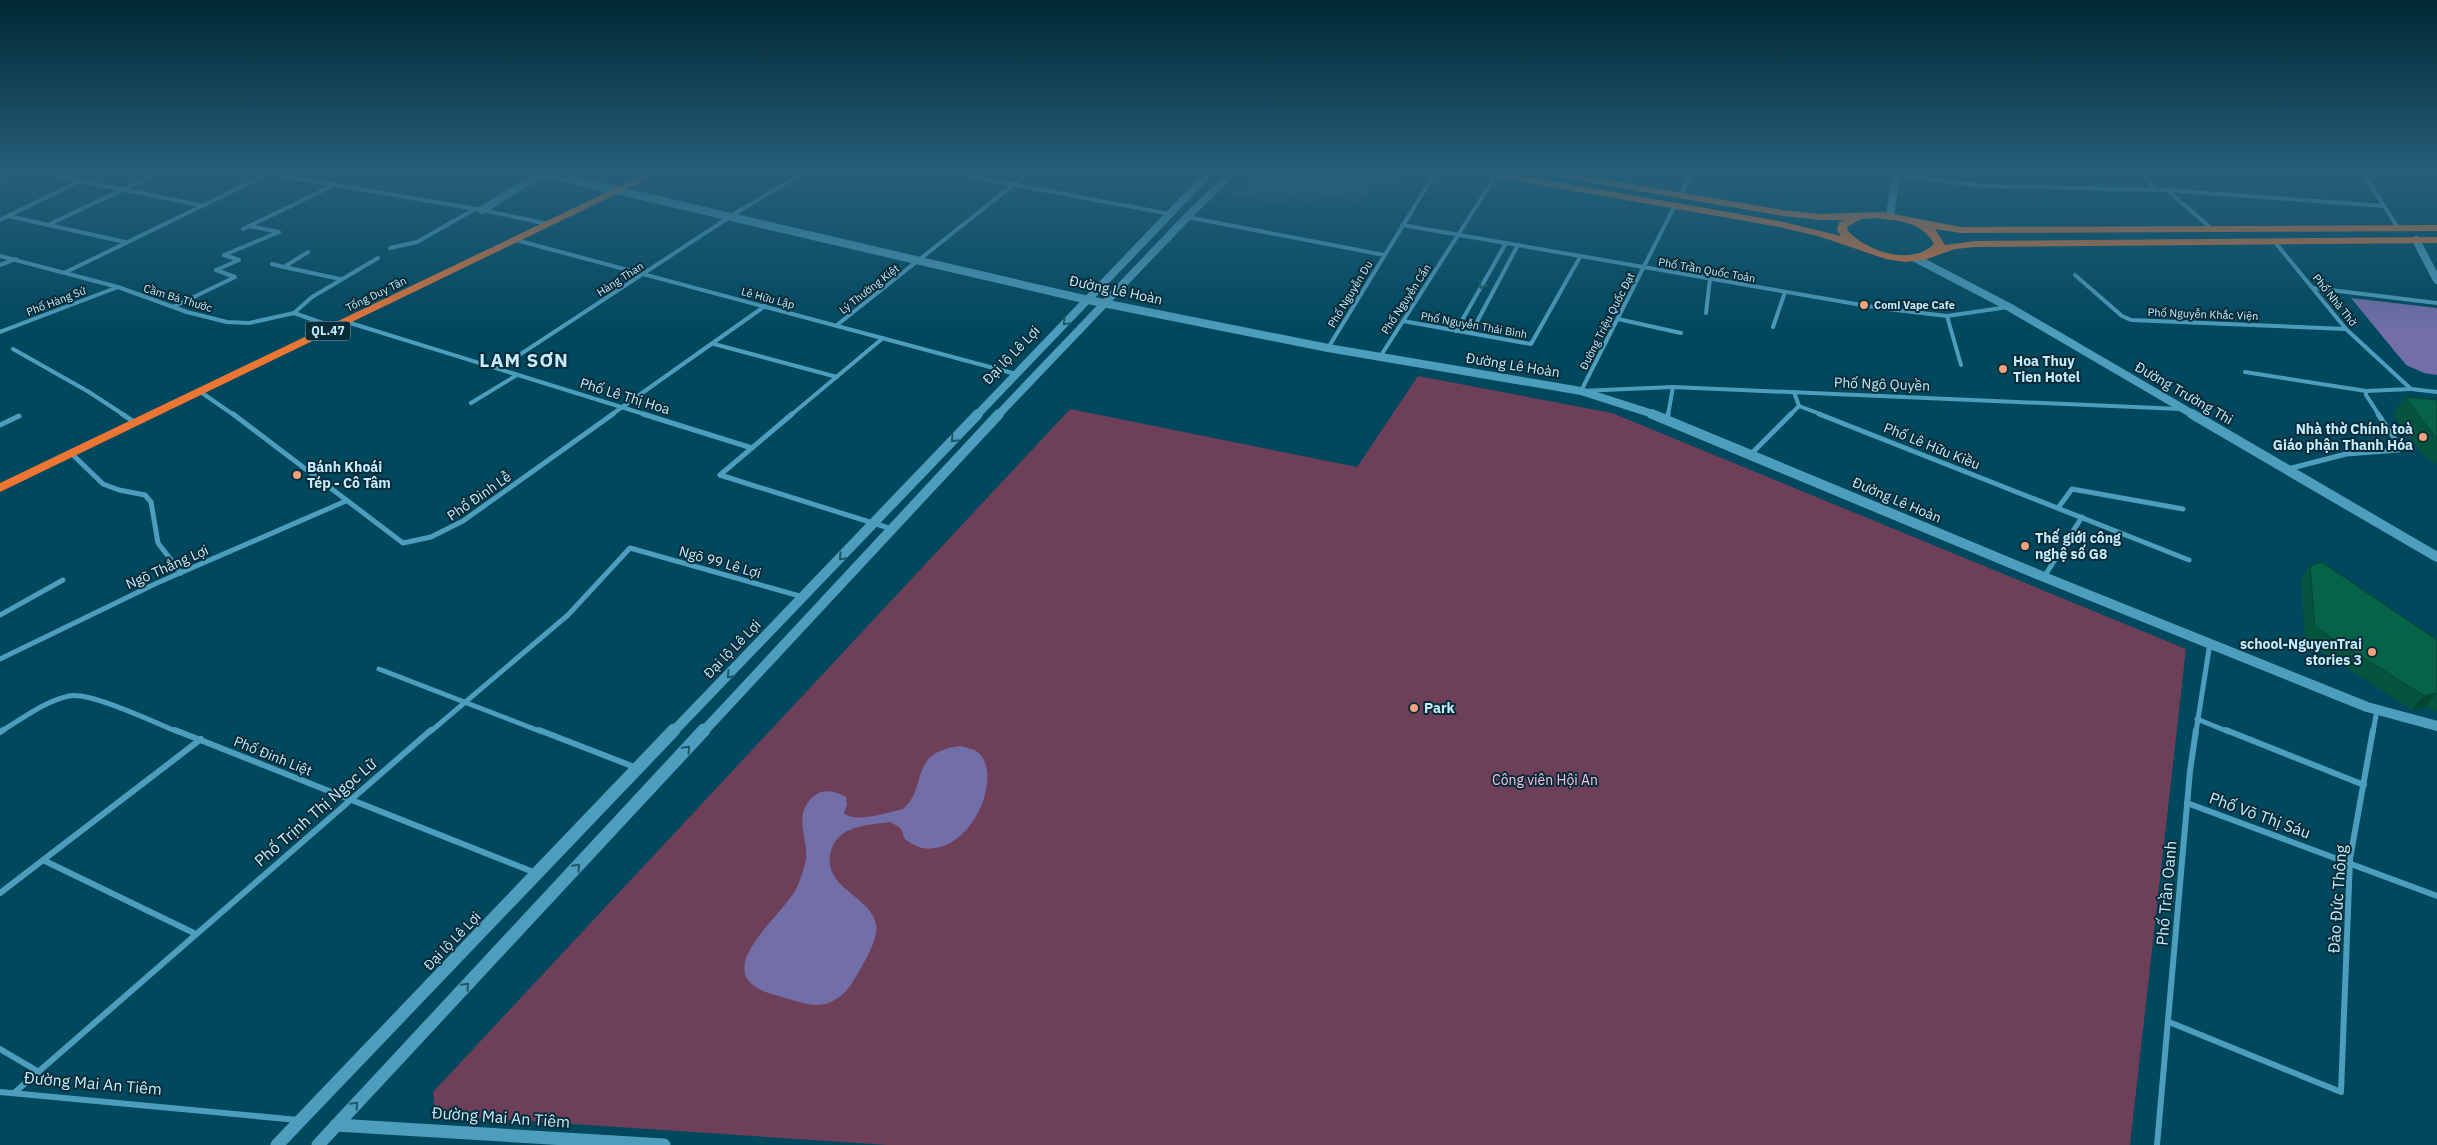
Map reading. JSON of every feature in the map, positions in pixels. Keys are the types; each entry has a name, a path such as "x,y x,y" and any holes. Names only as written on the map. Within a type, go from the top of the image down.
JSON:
{"highway":[{"name":"Tống Duy Tân","path":"0,488 543,226"},
{"path":"1788,226 1855,244 1883,255 1915,258 1954,246 1975,244 2437,240"},
{"path":"1843,226 1842,230 1846,237 1855,244"},
{"path":"1922,226 1938,238 1940,244 1936,251"},
{"path":"1936,226 1962,230 2437,228"},
{"path":"2398,228 2416,240"}],"main road":[{"name":"Đường Lê Hoàn","path":"777,226 1088,300 1328,348 1581,390 1667,420 2044,577 2377,709 2437,726"},
{"name":"Đại lộ Lê Lợi","path":"277,1145 640,769 1158,226"},
{"path":"320,1143 892,529 1178,226"},
{"path":"2416,240 2437,280"},
{"name":"Đường Trường Thi","path":"1915,258 2009,306 2437,557"},
{"name":"Đường Mai An Tiêm","path":"336,1125 664,1145"}],"street":[{"path":"54,226 125,242"},
{"path":"66,272 157,226"},
{"path":"243,229 248,226"},
{"path":"173,307 234,277 216,270 239,260 224,255 279,232 251,226"},
{"path":"390,248 417,242 446,226"},
{"name":"Hàng Than","path":"498,369 715,226"},
{"name":"Lý Thường Kiệt","path":"837,325 961,226"},
{"path":"1236,226 1384,255"},
{"name":"Phố Nguyễn Du","path":"1328,348 1401,226"},
{"name":"Phố Trần Quốc Toản","path":"1411,226 1879,308 1947,316 2009,306"},
{"name":"Phố Nguyễn Cẩn","path":"1380,357 1463,226"},
{"name":"Đường Triệu Quốc Đạt","path":"1581,390 1664,226"},
{"name":"Lê Hữu Lập","path":"516,240 1016,374"},
{"name":"Phố Nhà Thờ","path":"2274,241 2346,329 2410,388"},
{"path":"1456,331 1506,243"},
{"path":"1471,333 1518,245"},
{"path":"284,267 308,252"},
{"name":"Cầm Bá Thước","path":"0,256 118,287 173,307 227,322 249,323 294,313"},
{"name":"Phố Nguyễn Thái Bình","path":"1402,321 1531,344 1580,257"},
{"path":"335,328 294,313 302,304 340,279 378,258"},
{"path":"0,265 16,259"},
{"path":"272,264 340,279"},
{"name":"Phố Nguyễn Khắc Viện","path":"2075,276 2122,316 2131,320 2346,329"},
{"path":"1706,313 1710,280"},
{"name":"Phố Hàng Sứ","path":"0,332 118,287"},
{"path":"2314,288 2437,303"},
{"path":"1773,328 1785,292"},
{"name":"Phố Đinh Lễ","path":"202,392 251,425 346,501 403,543 432,537 463,521 765,306"},
{"path":"1947,316 1961,365"},
{"path":"1618,319 1681,333"},
{"name":"Phố Lê Thị Hoa","path":"347,322 752,448"},
{"path":"883,338 720,475 892,529"},
{"path":"714,344 837,377"},
{"path":"13,349 89,392 136,424"},
{"path":"2245,372 2366,391 2410,388 2437,392"},
{"path":"471,403 517,375"},
{"path":"1667,420 1673,388"},
{"name":"Phố Ngô Quyền","path":"1581,390 1673,388 2183,409"},
{"path":"2287,469 2346,454 2399,450 2400,446 2366,395 2366,391"},
{"path":"1751,454 1799,406 1794,392"},
{"name":"Phố Lê Hữu Kiều","path":"1799,406 2189,560"},
{"path":"0,425 19,416"},
{"path":"72,454 94,479 110,489 145,495 150,502 158,543 181,573"},
{"path":"2058,508 2072,489 2183,509"},
{"name":"Ngõ Thắng Lợi","path":"0,659 181,573 346,501"},
{"path":"2044,577 2082,517"},
{"name":"Ngõ 99 Lê Lợi","path":"630,548 804,597"},
{"name":"Phố Trịnh Thị Ngọc Lữ","path":"14,1093 349,800 568,615 630,548"},
{"path":"0,615 63,580"},
{"name":"Phố Trần Oanh","path":"2158,1145 2187,803 2197,719 2210,643"},
{"path":"379,669 640,769"},
{"name":"Phố Đinh Liệt","path":"0,732 48,704 70,695 90,696 538,874"},
{"name":"Đào Đức Thông","path":"2169,1022 2342,1092 2350,862 2377,709"},
{"path":"2197,719 2364,785"},
{"path":"0,893 201,739"},
{"name":"Phố Võ Thị Sáu","path":"2187,803 2350,862 2437,896"},
{"path":"43,860 196,934"},
{"path":"0,1049 39,1072"},
{"name":"Đường Mai An Tiêm","path":"0,1092 302,1120"}],"green space":[{"name":"Công viên Hội An","path":"1418,376 1612,413 2186,649 2130,1145 888,1145 435,1115 433,1092 1070,409 1357,467"}],"shaded area":[{"path":"2351,298 2437,308 2437,375 2424,373 2406,365"},
{"path":"961,746 976,751 984,761 987,775 986,792 979,810 969,826 956,839 940,847 922,848 906,840 900,828 891,822 855,828 847,831 835,842 831,851 830,864 833,874 839,883 872,914 876,924 872,945 849,987 831,1002 815,1005 775,995 754,986 745,973 746,959 754,943 791,897 798,885 806,859 802,817 811,799 820,793 830,791 840,794 846,797 847,805 844,813 855,817 872,816 903,809 911,800 926,763 933,755"}],"building":[{"path":"2405,397 2437,400 2437,438 2435,437"},
{"name":"school-NguyenTrai stories 3","path":"2322,562 2437,640 2437,693 2424,696 2315,627 2310,566"}],"place":[{"name":"Comi Vape Cafe","path":"1864,305"},
{"name":"Hoa Thuy Tien Hotel","path":"2003,369"},
{"name":"Nhà thờ Chính toà Giáo phận Thanh Hóa","path":"2423,437"},
{"name":"Bánh Khoái Tép - Cô Tâm","path":"297,475"},
{"name":"Thế giới công nghệ số G8","path":"2025,546"},
{"name":"school-NguyenTrai stories 3","path":"2372,652"},
{"name":"Park","path":"1414,708"}],"district":[{"name":"LAM SƠN","path":"524,360"}]}
